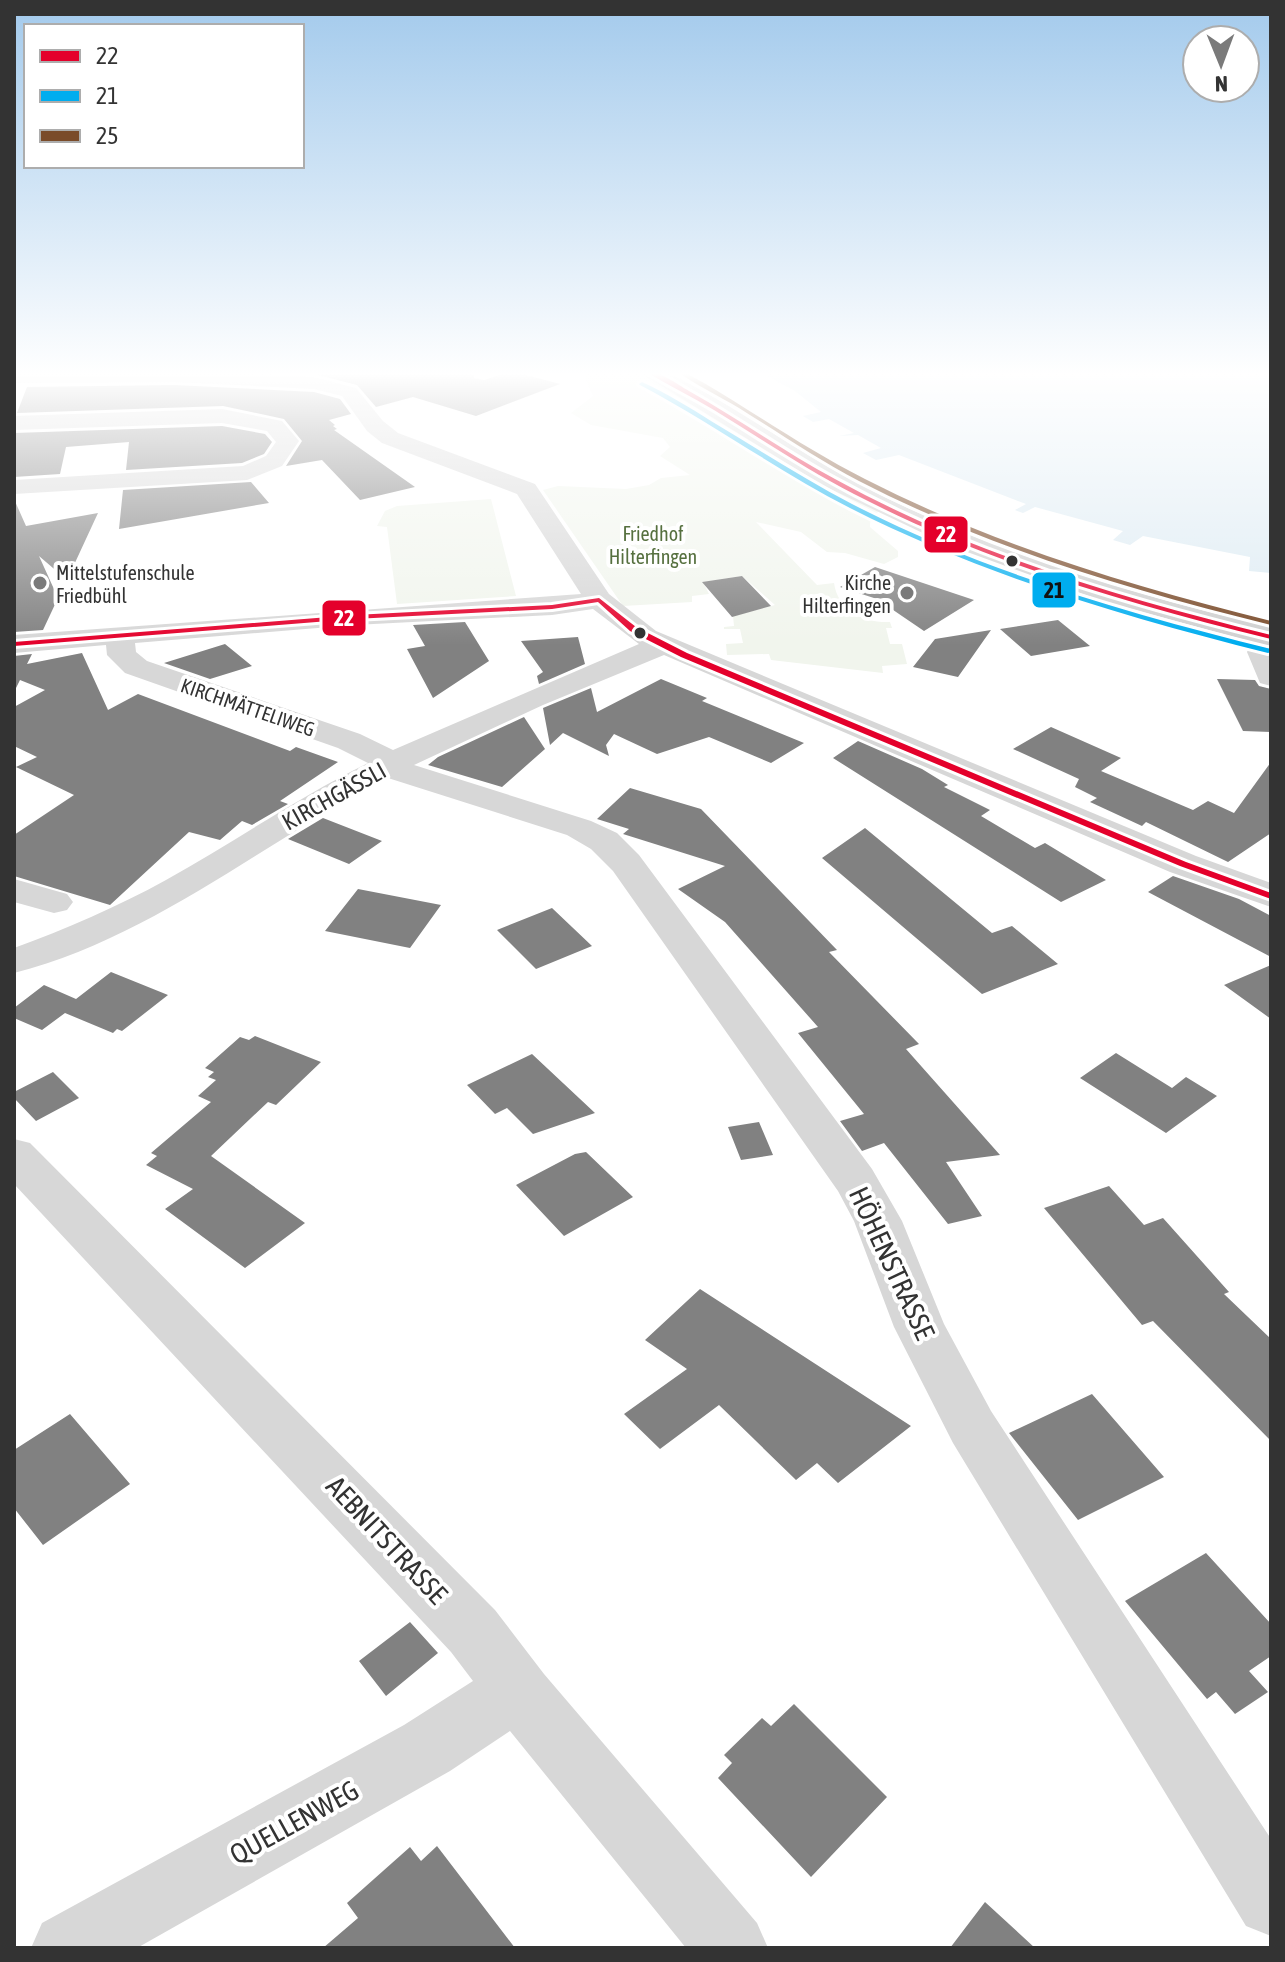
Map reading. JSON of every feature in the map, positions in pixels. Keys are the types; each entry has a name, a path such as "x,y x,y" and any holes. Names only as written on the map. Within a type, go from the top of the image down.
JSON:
{"main road":[{"path":"800,463 903,515 1093,589 1269,637"}],"street":[{"path":"14,487 242,474 271,463"},
{"path":"453,463 526,489 599,600 633,629 663,645 1183,864 1271,896"},
{"path":"14,644 354,617 552,607 599,600"},
{"name":"KIRCHMÄTTELIWEG","path":"120,636 122,655 136,667 349,741 390,765"},
{"path":"1269,637 1262,652 1271,677"},
{"name":"KIRCHGÄSSLI","path":"14,961 77,937 170,892 321,800 390,765 522,702 663,645"},
{"name":"HÖHENSTRASSE","path":"390,765 579,828 604,841 626,863 856,1181 878,1221 920,1327 972,1427 1271,1901"},
{"path":"14,890 54,902"},
{"name":"AEBNITSTRASSE","path":"14,1155 473,1631 517,1689 732,1948"},
{"name":"QUELLENWEG","path":"67,1948 427,1748 517,1689"}],"green space":[{"name":"Friedhof Hilterfingen","path":"670,463 809,463 889,508 875,514 870,522 870,527 898,551 898,557 884,564 845,553 827,552 801,532 756,522 817,585 834,583 840,601 853,613 870,620 890,622 892,628 886,628 890,644 902,644 907,664 882,666 883,673 771,660 769,654 727,655 726,644 743,643 740,629 724,629 734,626 733,616 775,605 742,576 703,582 709,594 692,596 692,602 623,606 543,490 558,486 626,489 649,485 661,478 690,475"},
{"path":"491,499 516,596 397,604 387,527 377,526 385,511 397,506"}],"shaded area":[{"path":"919,463 1271,463 1271,573 1249,571 1250,557 1143,536 1130,545 1113,540 1123,531 1035,507 1023,513 1015,510 1026,504"}],"building":[{"path":"14,463 63,463 60,474 14,477"},
{"path":"127,463 243,463 242,463 126,470"},
{"path":"324,463 380,463 415,487 360,500"},
{"path":"251,482 269,503 119,529 123,490"},
{"path":"14,499 26,526 98,513 67,580 39,556 58,598 43,630 14,632"},
{"name":"Kirche Hilterfingen","path":"875,567 974,600 924,631 877,599 840,587"},
{"path":"742,576 771,606 732,617 702,582"},
{"path":"1058,620 1090,646 1031,656 1000,629"},
{"path":"465,622 489,661 433,698 407,649 425,646 413,625"},
{"path":"991,630 958,677 913,667 935,639"},
{"path":"578,637 585,664 539,684 537,676 543,672 521,641"},
{"path":"225,644 252,666 210,679 164,663"},
{"path":"82,653 108,710 138,694 290,751 296,747 338,762 280,801 288,804 252,825 242,821 220,840 189,832 110,905 14,876 14,835 74,795 16,767 37,757 14,746 14,707 45,690 20,680 14,692 14,656 32,654 27,664"},
{"path":"661,679 707,698 702,701 804,743 771,763 709,737 657,754 614,734 606,745 609,756 563,733 550,745 543,708 591,688 597,712"},
{"path":"1217,679 1255,680 1259,686 1271,689 1271,732 1243,731"},
{"path":"524,717 545,749 502,787 428,765 438,757"},
{"path":"1051,727 1121,758 1101,771 1193,810 1208,801 1234,813 1271,762 1271,833 1228,862 1146,822 1142,826 1090,802 1097,798 1075,787 1079,779 1013,749"},
{"path":"858,741 922,769 948,785 944,787 990,810 981,816 1035,848 1045,843 1106,880 1061,902 833,758"},
{"path":"630,788 701,809 837,950 829,952 919,1044 906,1049 1000,1155 946,1162 982,1216 948,1224 884,1143 862,1151 840,1121 864,1114 798,1033 818,1027 725,922 678,889 725,866 623,834 629,829 597,819"},
{"path":"323,818 382,841 349,864 288,839"},
{"path":"865,828 992,933 1012,926 1058,964 982,994 822,858"},
{"path":"1173,876 1239,899 1271,916 1271,957 1148,892"},
{"path":"358,889 441,905 410,948 325,931"},
{"path":"552,908 592,946 536,969 497,930"},
{"path":"1271,965 1271,1019 1224,985"},
{"path":"111,972 168,995 122,1031 117,1029 113,1033 65,1013 42,1030 14,1018 14,1008 44,985 76,999"},
{"path":"255,1036 321,1062 276,1105 268,1102 211,1156 305,1223 245,1268 165,1209 193,1189 146,1165 157,1156 151,1153 211,1102 198,1096 216,1080 208,1077 214,1072 205,1068 240,1037 249,1040"},
{"path":"1116,1053 1172,1088 1186,1077 1217,1096 1166,1133 1080,1078"},
{"path":"532,1054 595,1113 533,1134 507,1108 495,1114 467,1085"},
{"path":"53,1072 79,1098 36,1121 14,1098 14,1092"},
{"path":"759,1122 773,1155 741,1160 728,1127"},
{"path":"586,1152 633,1197 564,1236 516,1185 575,1154"},
{"path":"1109,1186 1144,1225 1163,1218 1229,1292 1224,1294 1271,1339 1271,1441 1153,1321 1142,1325 1044,1208"},
{"path":"700,1289 911,1426 838,1483 817,1463 796,1480 719,1405 660,1449 624,1414 687,1369 645,1340"},
{"path":"1092,1394 1164,1477 1078,1520 1009,1433"},
{"path":"70,1414 130,1484 43,1545 14,1508 14,1450"},
{"path":"1206,1553 1271,1624 1271,1656 1249,1671 1268,1692 1235,1714 1216,1692 1207,1699 1125,1601"},
{"path":"410,1622 438,1653 386,1696 359,1661"},
{"path":"794,1704 887,1797 811,1877 718,1778 732,1763 724,1755 762,1718 771,1726"},
{"path":"437,1846 515,1948 323,1948 358,1918 347,1903 410,1847 421,1861"},
{"path":"985,1902 1035,1948 950,1948"}],"transit line":[{"name":"21","path":"776,463 851,506 1003,572 1161,623 1268,651"},
{"name":"22","path":"803,463 907,518 1008,559 1165,610 1271,637"},
{"name":"25","path":"831,463 911,504 1011,546 1166,596 1271,623"},
{"name":"22","path":"14,644 354,617 552,607 599,600 633,629 684,655 1183,864 1271,896"}],"place":[{"name":"Mittelstufenschule Friedbühl","path":"40,583"},
{"name":"Kirche Hilterfingen","path":"907,593"}]}
